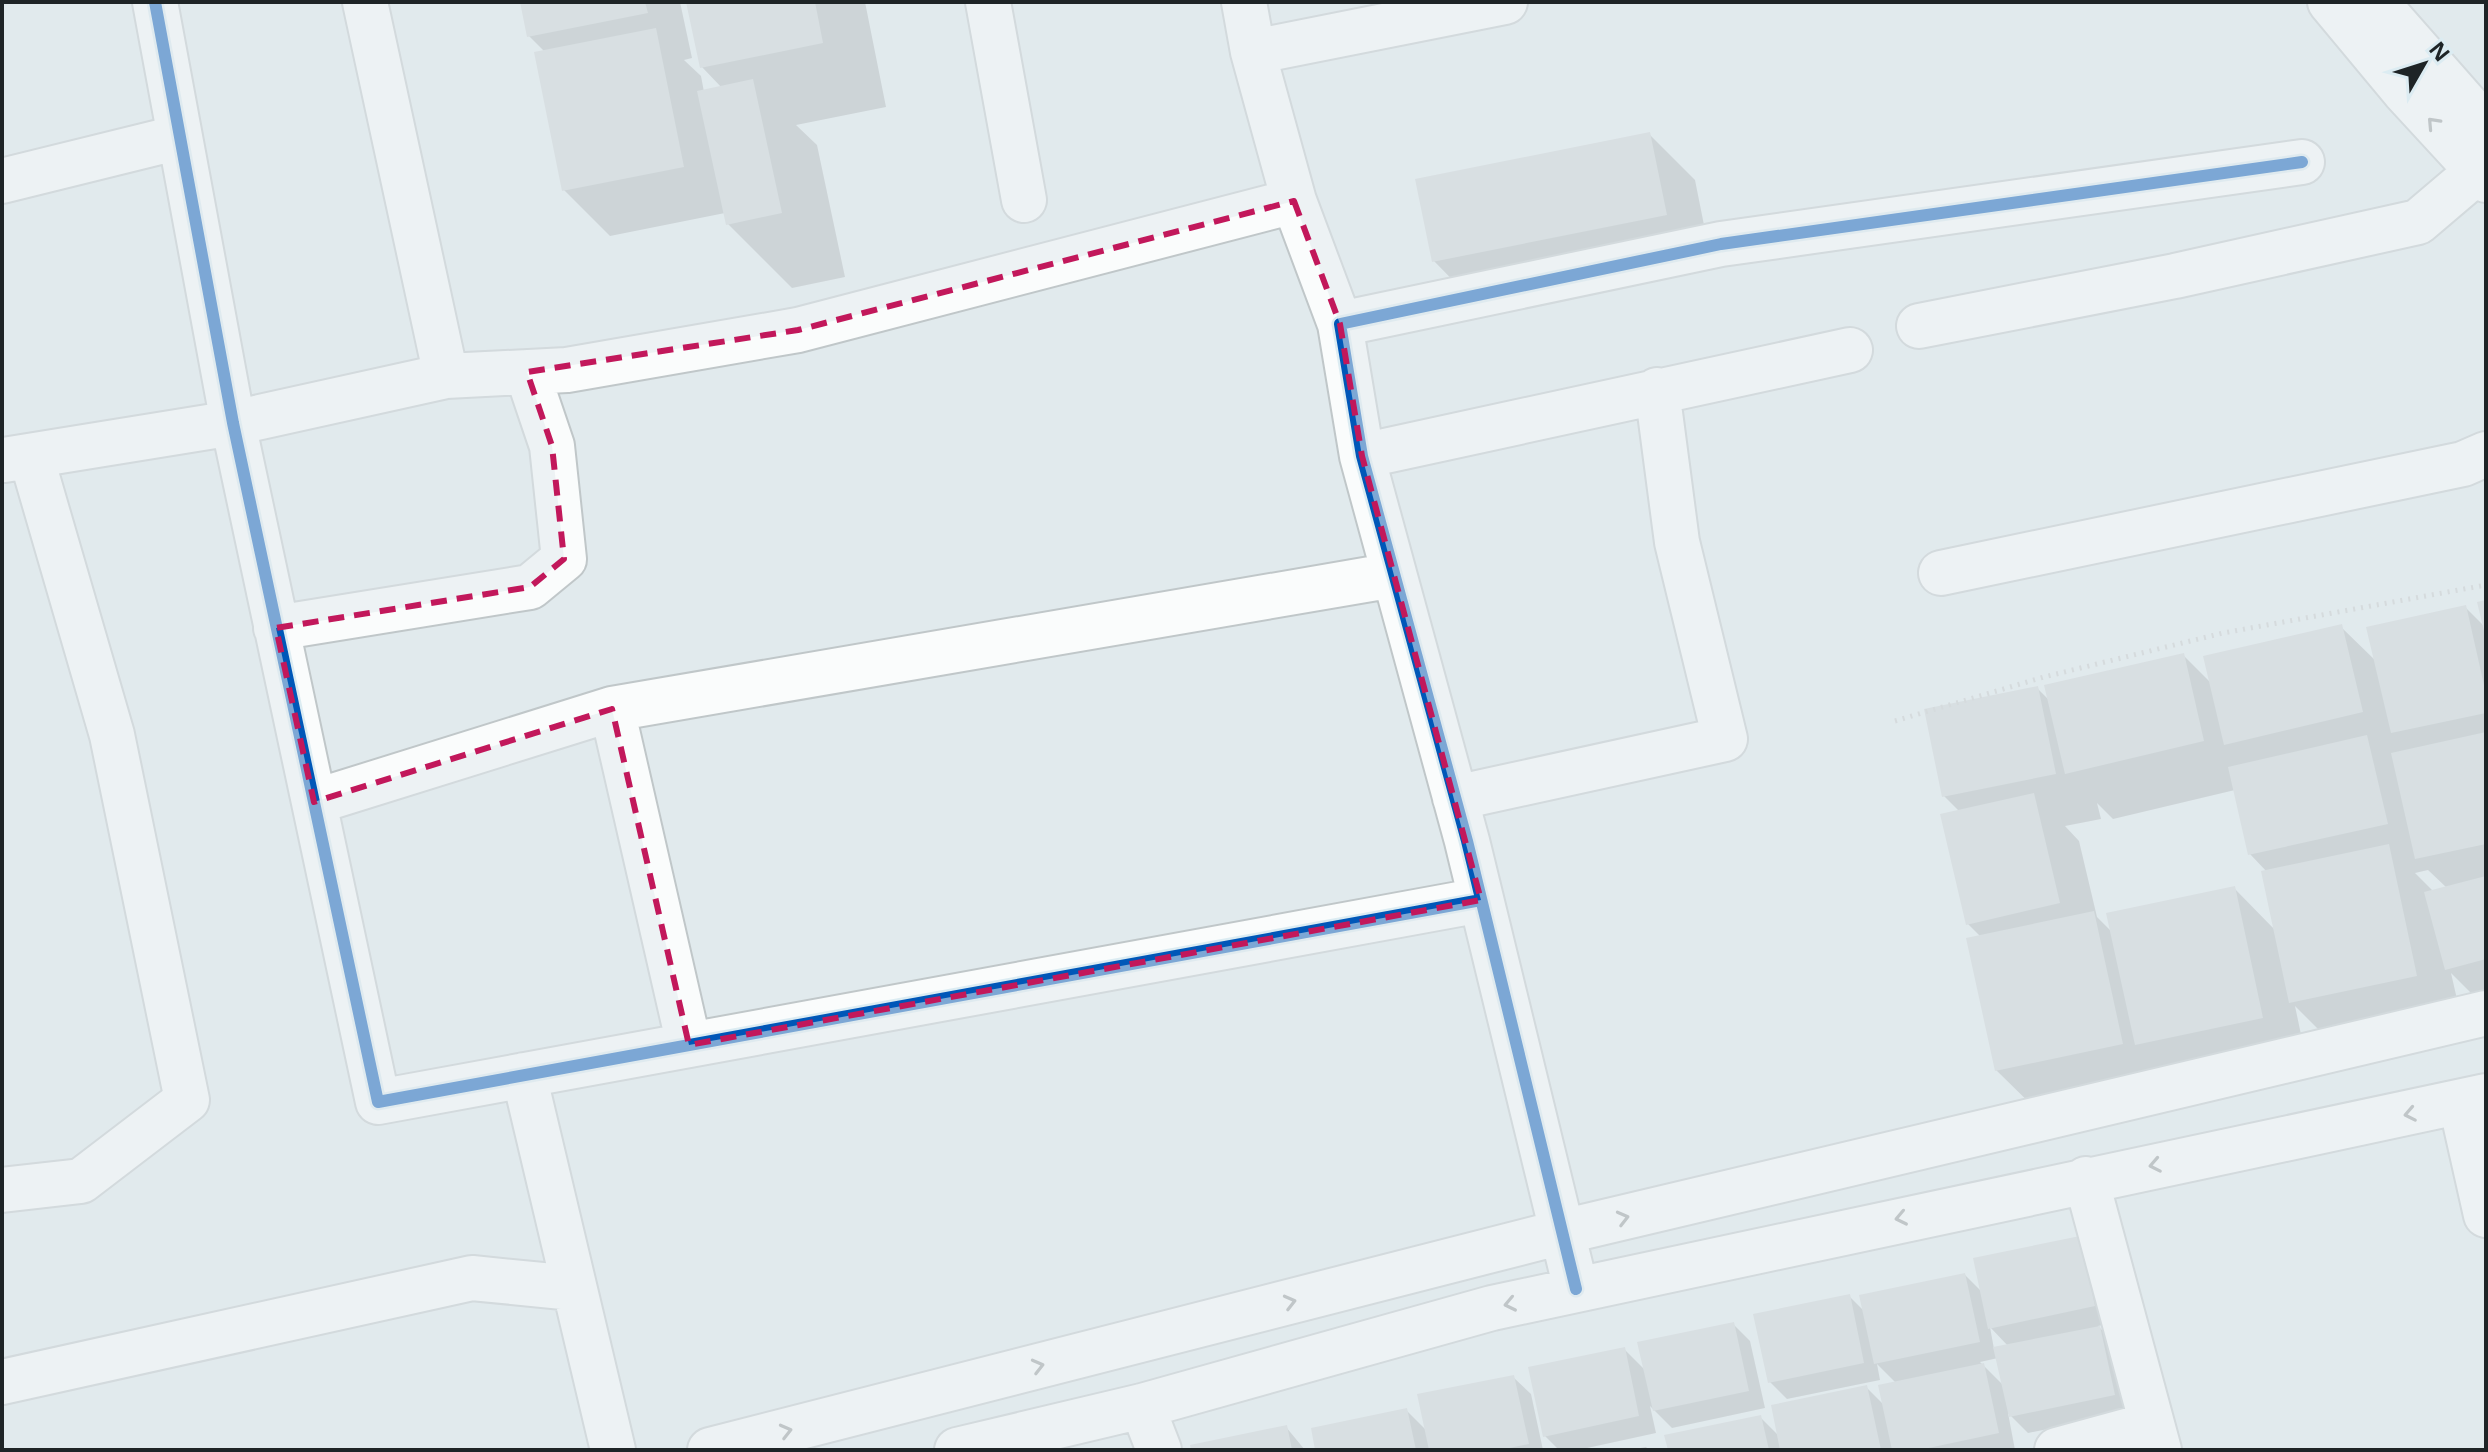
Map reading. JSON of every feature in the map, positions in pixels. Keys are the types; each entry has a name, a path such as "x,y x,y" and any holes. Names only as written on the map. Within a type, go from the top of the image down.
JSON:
{"street":[{"path":"155,2 233,423 378,1102 1481,900"},
{"path":"365,2 446,376"},
{"path":"988,2 1024,200"},
{"path":"1244,2 1253,52 1294,201 1340,324 1362,456 1455,798 1576,1289"},
{"path":"1253,52 1505,2"},
{"path":"1919,326 2175,276 2418,222 2482,176 2404,91 2330,2"},
{"path":"2376,2 2486,127"},
{"path":"2,181 180,137"},
{"path":"1340,324 1721,244 2302,162"},
{"path":"2,1190 81,1181 187,1100 112,735 17,458 233,423 446,376 567,370 798,330 1294,201"},
{"path":"1362,456 1850,350"},
{"path":"276,628 530,587 564,559 552,446 527,372"},
{"path":"1455,798 1725,739 1677,542 1657,390"},
{"path":"1941,573 2463,464 2486,454"},
{"path":"314,802 612,709 1394,575"},
{"path":"612,709 689,1045"},
{"path":"710,1450 836,1434 1562,1232 2486,1013"},
{"path":"524,1075 613,1450"},
{"path":"957,1450 1142,1406 1492,1308 2086,1179 2473,1100 2486,1215"},
{"path":"2057,1450 2156,1437 2086,1179"},
{"path":"2,1382 472,1278 573,1288"},
{"path":"1142,1406 1159,1450"}],"path":[{"path":"1895,721 2044,677 2223,633 2486,585"}],"highlighted area":[{"path":"1294,201 1340,324 1362,456 1481,900 689,1045 612,709 314,802 276,628 530,587 564,559 552,446 527,372 798,330"}],"building":[{"path":"520,2 645,2 648,13 527,37"},
{"path":"686,2 815,2 823,43 700,68"},
{"path":"656,28 684,167 562,191 534,52"},
{"path":"753,79 782,213 726,225 697,91"},
{"path":"1650,132 1667,215 1432,262 1415,179"},
{"path":"2486,600 2486,635 2485,635 2477,602"},
{"path":"2466,605 2486,694 2486,713 2391,733 2366,627"},
{"path":"2342,624 2363,712 2224,745 2203,656"},
{"path":"2184,653 2204,741 2065,774 2044,685"},
{"path":"2038,686 2056,774 1942,797 1924,709"},
{"path":"2486,732 2486,844 2415,859 2391,753"},
{"path":"2367,735 2388,824 2248,855 2228,767"},
{"path":"2034,793 2060,903 1966,925 1940,814"},
{"path":"2389,844 2417,976 2289,1003 2261,871"},
{"path":"2486,876 2486,959 2445,970 2424,892"},
{"path":"2235,886 2263,1018 2135,1045 2106,913"},
{"path":"2094,911 2123,1044 1995,1071 1966,938"},
{"path":"2080,1236 2095,1306 1988,1329 1973,1258"},
{"path":"1965,1273 1980,1342 1874,1364 1859,1295"},
{"path":"1850,1294 1864,1363 1768,1383 1753,1314"},
{"path":"1734,1322 1749,1391 1653,1411 1637,1342"},
{"path":"2100,1326 2115,1395 2009,1417 1993,1347"},
{"path":"1625,1347 1639,1416 1543,1437 1528,1367"},
{"path":"1984,1363 1999,1433 1919,1450 1892,1450 1878,1385"},
{"path":"1514,1375 1529,1444 1500,1450 1429,1450 1417,1394"},
{"path":"1867,1385 1881,1450 1780,1450 1771,1405"},
{"path":"1407,1408 1416,1450 1315,1450 1311,1428"},
{"path":"1761,1415 1769,1450 1668,1450 1664,1435"},
{"path":"1287,1425 1292,1450 1191,1450 1190,1445"}],"cycle path":[{"path":"155,2 233,423 378,1102 1481,900"},
{"path":"1576,1289 1467,841 1362,456 1340,324 1721,244 2302,162"}]}
